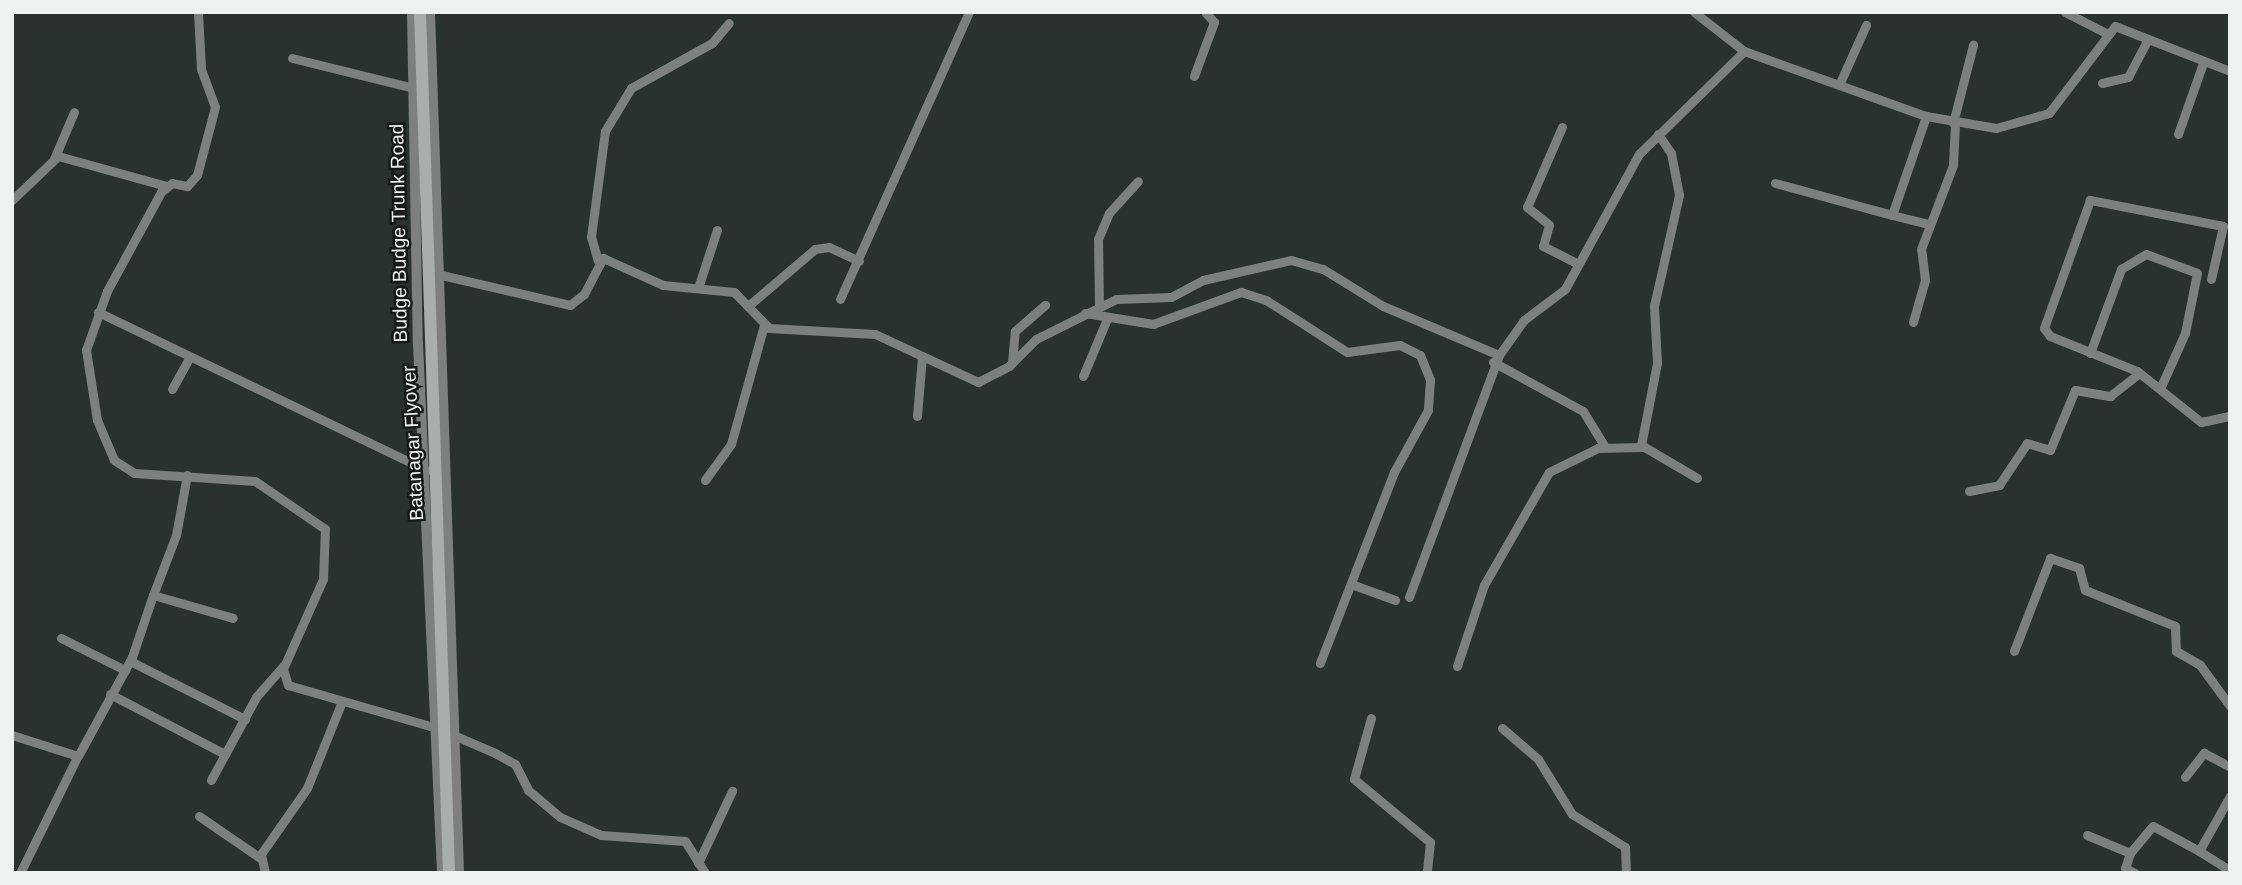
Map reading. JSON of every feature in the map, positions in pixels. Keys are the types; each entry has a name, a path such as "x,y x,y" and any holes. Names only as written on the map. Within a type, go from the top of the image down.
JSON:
{"main road":[{"name":"Batanagar Flyover","path":"420,12 449,873"}],"street":[{"path":"54,159 78,159 166,186 192,182 213,119 201,69 198,12"},
{"name":"Budge Budge Trunk Road","path":"412,12 442,873"},
{"name":"Budge Budge Trunk Road","path":"430,12 459,873"},
{"path":"840,299 969,12"},
{"path":"1194,76 1214,22 1205,12"},
{"path":"1695,12 1744,51 1926,116 1954,123 2020,126 2049,113 2106,33 2126,27 2203,62 2230,71"},
{"path":"2065,12 2106,33"},
{"path":"437,274 570,305 584,294 598,261 591,237 605,131 631,88 712,43 729,23"},
{"path":"1839,85 1866,25"},
{"path":"2102,83 2128,77 2148,38"},
{"path":"1913,322 1925,280 1921,254 1928,224 1953,165 1954,123 1973,46"},
{"path":"1409,597 1497,360 1524,320 1565,289 1639,154 1744,51"},
{"path":"292,58 414,88"},
{"path":"2178,134 2203,62"},
{"path":"12,200 54,159 74,112"},
{"path":"1892,215 1926,116"},
{"path":"1562,127 1527,207 1549,225 1543,246 1577,263"},
{"path":"1642,447 1657,363 1654,306 1679,195 1674,161 1658,134"},
{"path":"1099,307 1098,239 1109,213 1138,181"},
{"path":"1775,183 1928,224"},
{"path":"166,186 98,312 85,368 114,460 134,473 256,481 324,529 323,579 285,665 245,719 211,779"},
{"path":"2211,279 2223,226 2090,200 2044,328 2090,353 2139,373 2201,422 2230,416"},
{"path":"698,288 717,230"},
{"path":"748,306 816,249 829,247 859,261"},
{"path":"2090,353 2121,269 2146,254 2197,273 2185,333 2161,389"},
{"path":"598,261 663,285 724,288 748,306 764,325 784,332 875,334 978,382 1012,363 1036,340 1099,307 1134,296 1171,297 1203,280 1290,260 1323,269 1383,306 1489,352 1497,360 1583,411 1605,447"},
{"path":"1086,313 1107,319 1166,322 1209,299 1241,292 1266,300 1347,352 1399,345 1420,355 1430,380 1428,410 1394,472 1320,663"},
{"path":"1012,363 1015,331 1045,305"},
{"path":"98,312 188,358 426,470"},
{"path":"1083,376 1107,319"},
{"path":"705,481 731,444 764,325"},
{"path":"917,416 922,356"},
{"path":"172,389 188,358"},
{"path":"1969,491 1999,485 2027,443 2050,450 2075,390 2110,396 2139,373"},
{"path":"1457,666 1485,585 1537,487 1557,465 1605,447 1642,447 1697,478"},
{"path":"20,873 77,757 127,665 176,535 187,475"},
{"path":"2014,651 2050,558 2079,568 2085,590 2175,626 2176,651 2200,665 2230,706"},
{"path":"1351,584 1395,600"},
{"path":"153,595 233,618"},
{"path":"61,638 245,719"},
{"path":"285,665 288,685 341,704 437,728 515,764 528,790 560,817 601,835 685,841 705,873"},
{"path":"110,694 225,754"},
{"path":"260,858 307,788 341,704"},
{"path":"1371,718 1354,779 1430,842 1427,873"},
{"path":"1502,727 1538,759 1572,814 1625,847 1626,873"},
{"path":"12,735 24,734 77,757"},
{"path":"2185,777 2204,753 2230,767"},
{"path":"698,863 732,791"},
{"path":"2199,851 2230,796"},
{"path":"199,816 260,858 265,873"},
{"path":"2135,873 2125,868 2130,853 2153,826 2230,870"},
{"path":"2087,835 2130,853"}]}
